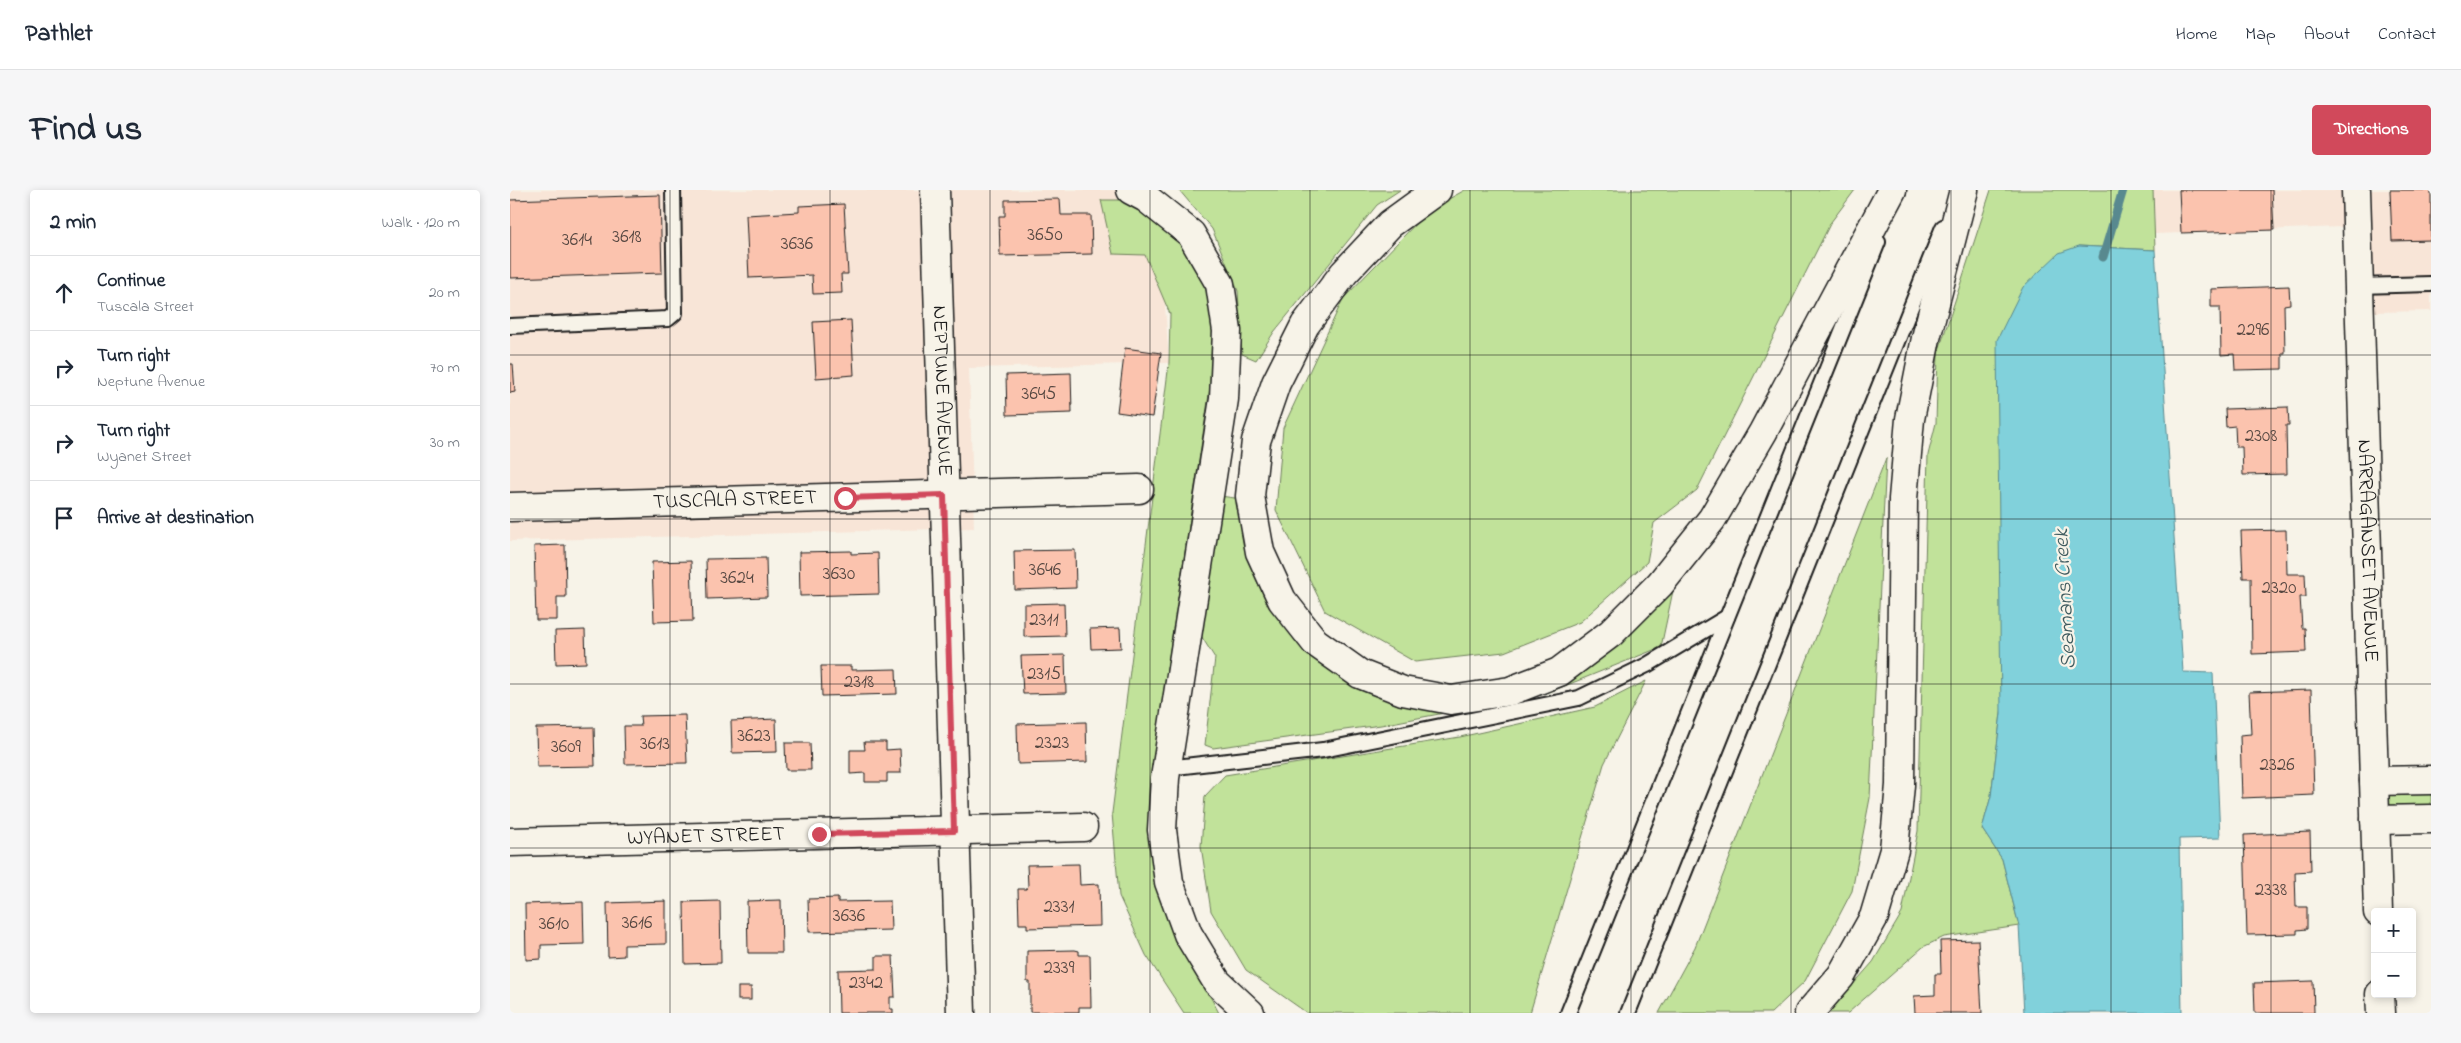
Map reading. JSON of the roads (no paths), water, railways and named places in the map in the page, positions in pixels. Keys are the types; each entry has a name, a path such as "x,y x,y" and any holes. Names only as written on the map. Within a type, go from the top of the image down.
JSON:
{"main road":[{"name":"NEPTUNE AVENUE","path":"935,190 960,1013"},
{"path":"1131,190 1146,198 1192,234 1220,284 1227,331 1224,399 1167,768 1162,830 1169,882 1188,934 1217,982 1250,1013"},
{"path":"1437,190 1390,224 1344,273 1305,325 1276,383 1256,441 1250,496 1260,552 1282,600 1315,642 1360,674 1403,691 1451,700 1510,691 1559,672 1611,633 1660,584 1712,519 1754,448 1892,190"},
{"path":"1809,1013 1841,976 1874,917 1894,850 1900,785 1903,499 1910,419 1926,338 1964,190"},
{"name":"NARRAGANSET AVENUE","path":"2356,190 2378,908"},
{"name":"TUSCALA STREET","path":"510,508 1139,490"},
{"path":"2374,782 2431,780"},
{"path":"2375,820 2431,819"},
{"name":"WYANET STREET","path":"510,842 1083,827"},
{"path":"2380,998 2381,1013"}],"lane":[{"path":"510,326 668,319 675,313 673,190"},
{"path":"1568,1013 1899,190"},
{"path":"1628,1013 1958,190"},
{"path":"2359,286 2431,284"},
{"path":"1167,768 1323,750 1579,698 1647,664 1727,617"}],"water":[{"path":"2079,246 2155,250 2183,672 2213,673 2220,838 2179,839 2182,1013 2024,1013 2019,926 2002,859 1982,829 1991,796 2001,713 1997,340 2023,287 2059,253"}],"waterway":[{"name":"Seamans Creek","path":"2103,257 2123,190"}]}
